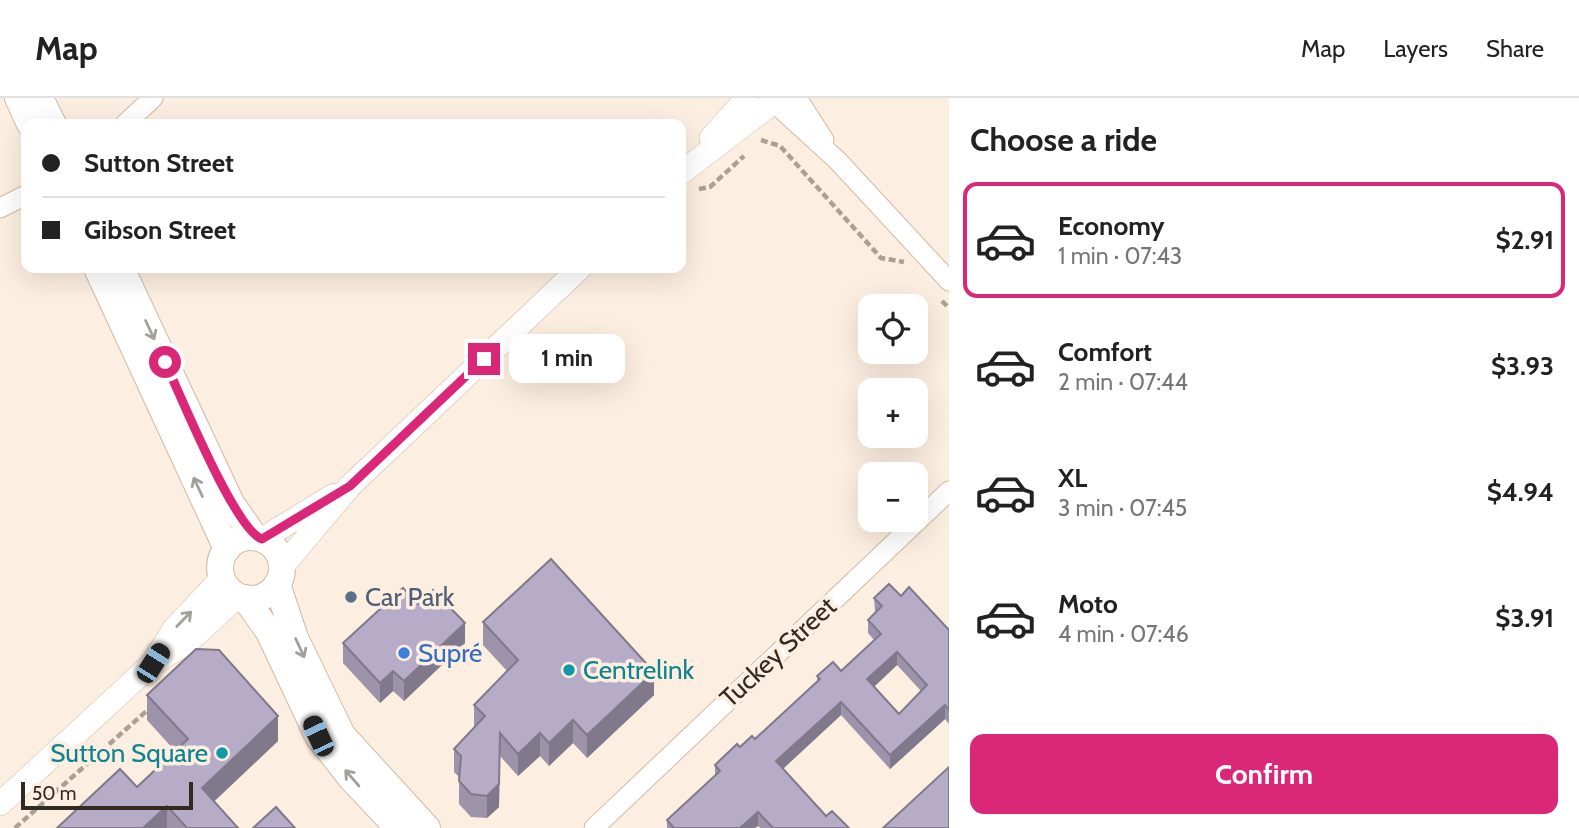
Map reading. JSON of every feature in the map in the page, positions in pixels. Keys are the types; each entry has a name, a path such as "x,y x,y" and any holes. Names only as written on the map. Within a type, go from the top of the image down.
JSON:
{"main road":[{"path":"18,98 28,119"},
{"path":"40,98 50,119"},
{"path":"99,273 227,549"},
{"path":"123,273 231,503 258,538 277,551 295,638 342,735 427,828"},
{"path":"258,538 236,541 227,549 220,568 269,632 318,736 351,778 398,828"},
{"path":"235,591 263,596 272,591 280,575"}],"street":[{"path":"130,119 153,98"},
{"path":"686,167 747,98"},
{"path":"797,98 838,161 945,290"},
{"path":"686,169 774,100 838,161"},
{"path":"0,208 21,198"},
{"path":"280,575 350,486 575,273"},
{"path":"258,538 350,486"},
{"name":"Tuckey Street","path":"594,828 949,491"},
{"path":"0,804 153,663 174,629 235,591"},
{"name":"Tuckey Street","path":"582,828 607,813"}],"path":[{"path":"760,140 780,146 881,258 906,262"},
{"path":"945,290 949,308"},
{"path":"15,828 160,699"}],"building":[{"path":"551,559 654,672 587,735 573,720 549,743 540,733 518,754 500,733 499,784 487,796 471,794 459,781 461,756 454,749 485,716 474,705 518,660 483,622"},
{"path":"889,584 901,596 909,587 949,630 949,710 945,705 890,755 841,702 776,761 826,816 832,811 849,828 773,828 758,812 740,828 674,828 667,820 720,771 715,765 737,744 740,747 752,736 755,739 820,679 817,676 833,662 841,671 881,634 868,620 882,606 874,598","holes":["897,652 927,685 899,714 867,679"]},
{"name":"Supré","path":"403,588 418,604 433,590 465,623 404,681 393,671 380,683 343,643"},
{"path":"196,649 219,650 278,716 202,788 238,828 187,828 167,806 143,828 57,828 120,769 137,787 188,739 147,695"},
{"path":"949,767 949,828 883,828"},
{"path":"276,807 295,828 253,828"}],"place":[{"name":"Car Park","path":"351,597"},
{"name":"Supré","path":"404,653"},
{"name":"Centrelink","path":"569,670"},
{"name":"Sutton Square","path":"222,753"}],"route":[{"path":"165,362 231,503 254,536 262,539 350,486 484,359"}]}
